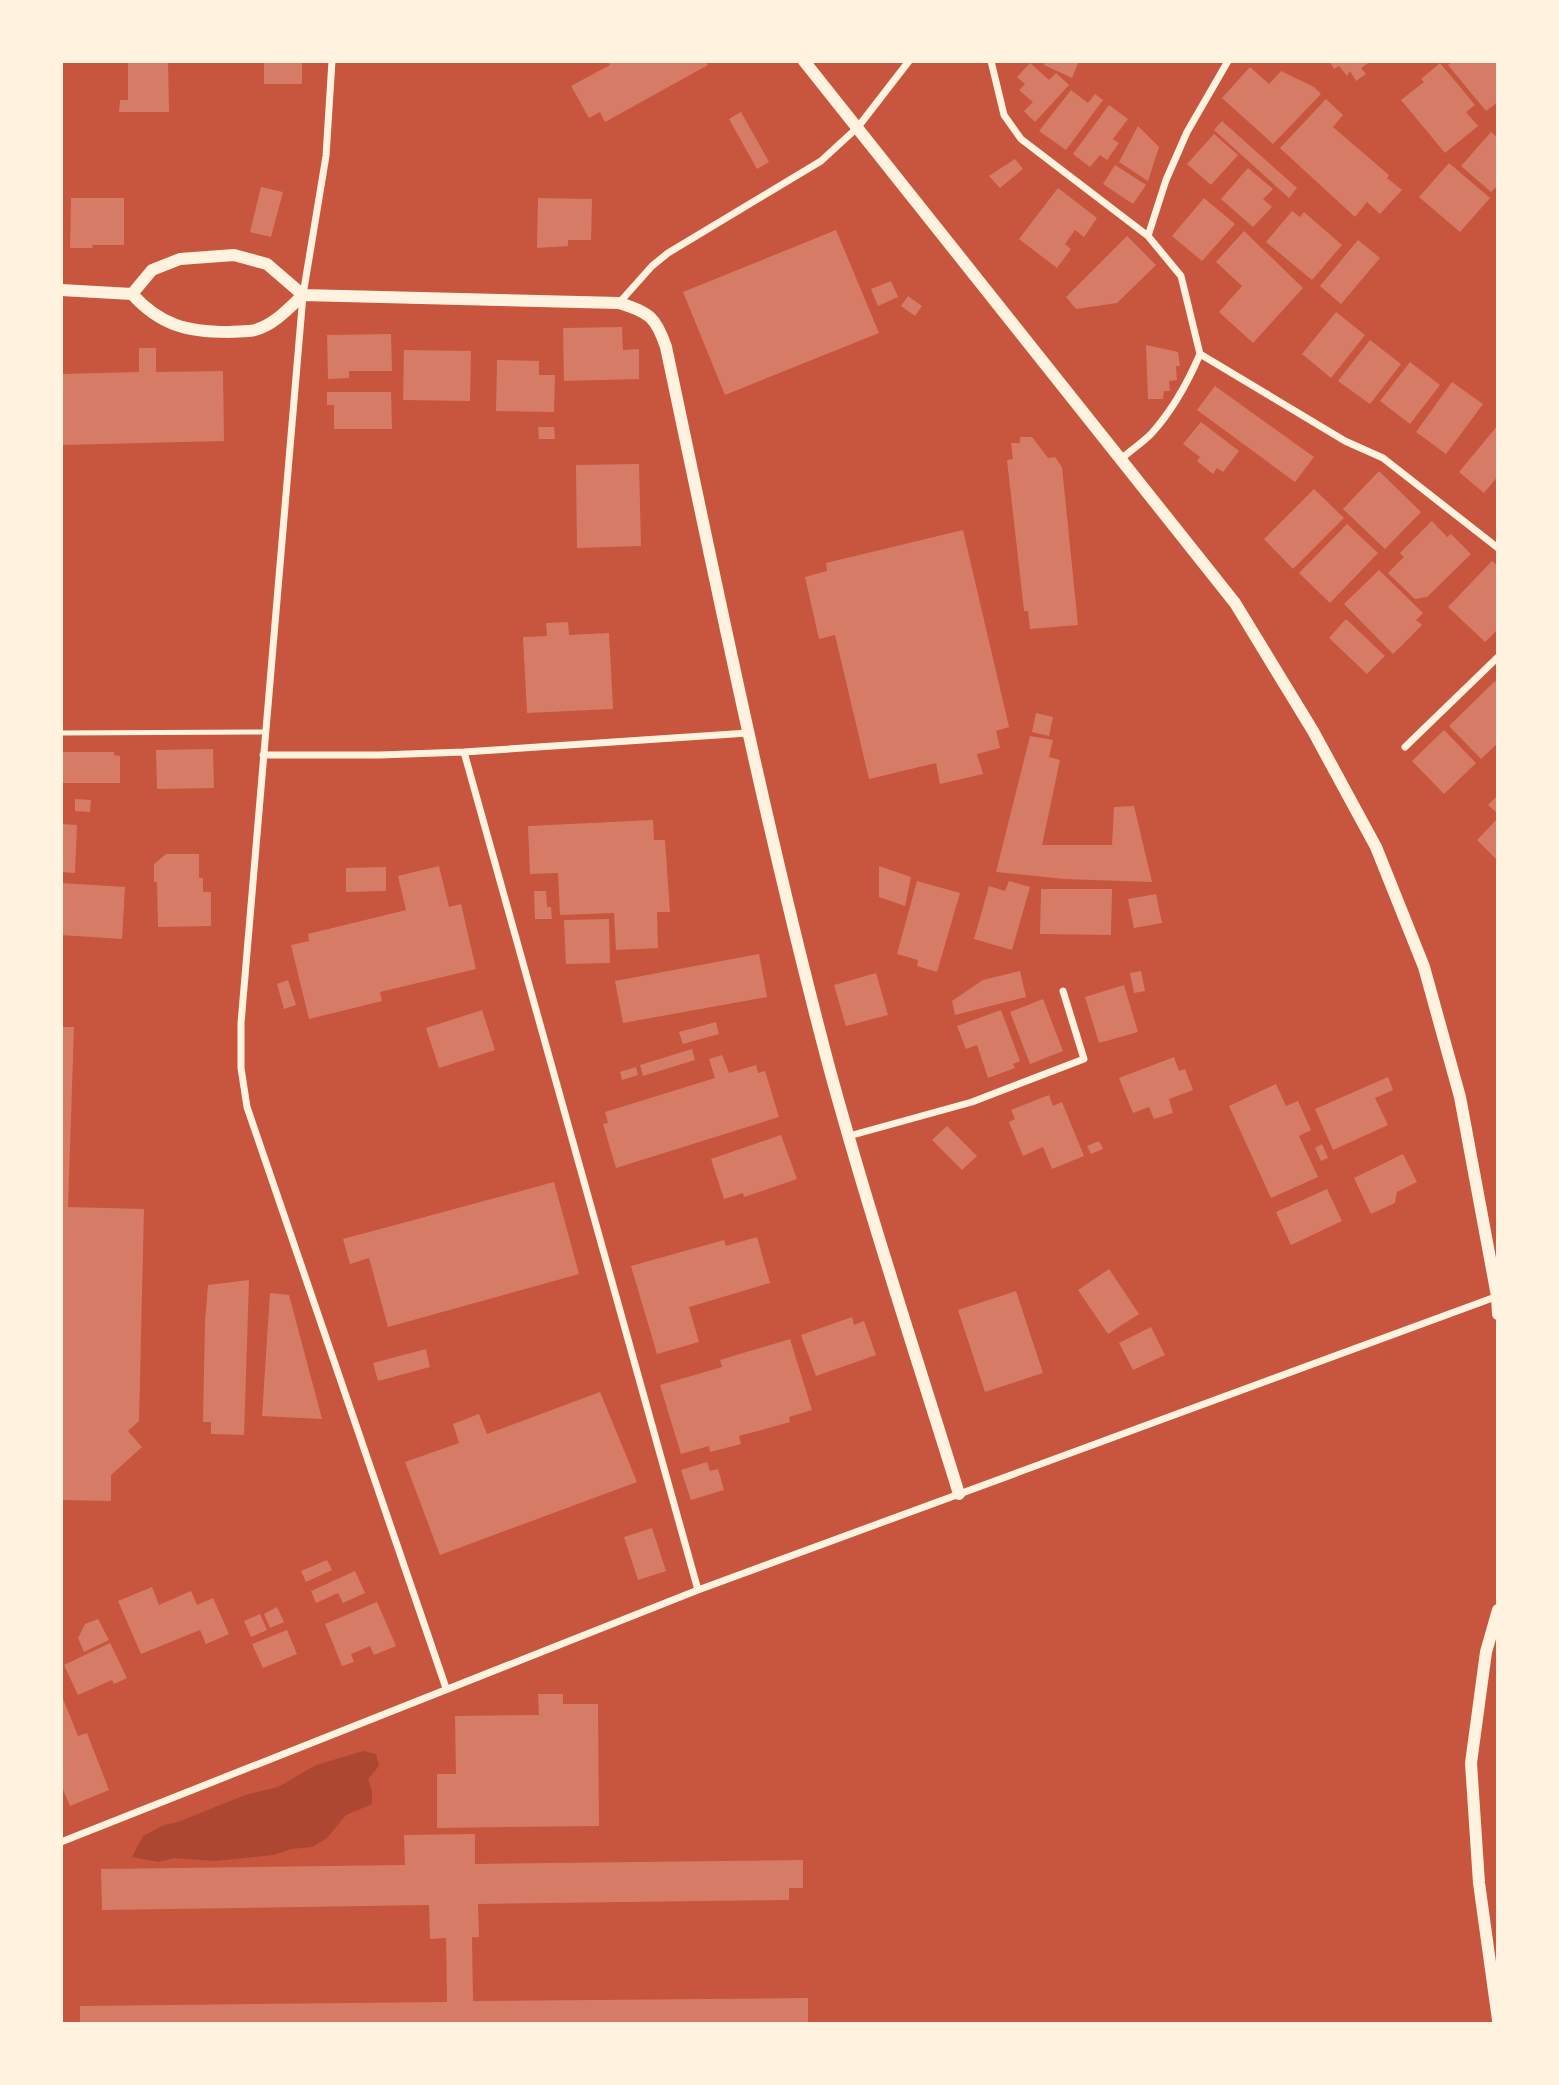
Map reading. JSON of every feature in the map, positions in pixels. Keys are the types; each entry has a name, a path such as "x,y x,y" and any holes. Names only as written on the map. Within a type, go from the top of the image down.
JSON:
{"street":[{"path":"332,61 326,156 303,295 241,1023 241,1068 247,1107 446,1688"},
{"path":"804,61 1235,603 1313,731 1376,847 1424,967 1460,1097 1497,1296 1498,1314"},
{"path":"619,303 652,266 668,253 821,161 858,127 909,61"},
{"path":"991,61 1004,115 1021,139 1148,236 1181,276 1200,354 1172,406 1150,435 1121,459"},
{"path":"1148,236 1166,180 1186,132 1228,61"},
{"path":"132,293 152,270 180,258 234,255 267,264 303,295 619,303 641,310 652,317 660,329 666,347 748,733 829,1064 959,1494"},
{"path":"61,290 132,293 148,312 169,323 205,332 254,330 272,322 303,295"},
{"path":"1200,354 1345,441 1383,458 1498,548"},
{"path":"1405,747 1498,657"},
{"path":"263,755 464,752 748,733"},
{"path":"464,752 698,1590"},
{"path":"849,1136 972,1102 1084,1059 1063,991"},
{"path":"61,1842 698,1590 1497,1296"},
{"path":"1498,1610 1486,1652 1471,1763 1479,1883 1498,2020"}],"lane":[{"path":"61,733 265,732"}],"shaded area":[{"path":"363,1751 376,1754 379,1766 368,1779 372,1804 346,1815 327,1838 312,1847 291,1849 274,1855 215,1861 174,1858 158,1862 132,1857 143,1836 164,1825 245,1795 278,1787 316,1765"}],"building":[{"path":"128,61 168,61 169,112 119,112 120,100 128,100"},
{"path":"264,61 302,61 302,84 264,84"},
{"path":"608,61 706,61 708,65 605,122 600,112 589,118 571,86 610,65"},
{"path":"1045,61 1079,61 1072,78 1044,65"},
{"path":"1329,61 1371,61 1361,68 1366,74 1356,81 1350,71 1347,76 1339,66 1334,69"},
{"path":"1453,61 1498,61 1498,102 1486,111 1448,65"},
{"path":"1030,63 1049,80 1056,73 1069,85 1035,122 1024,111 1033,102 1019,90 1025,84 1017,77"},
{"path":"1440,63 1475,105 1466,112 1478,126 1445,153 1401,100 1424,82 1421,79"},
{"path":"1250,67 1269,84 1281,71 1314,87 1321,94 1273,144 1222,98"},
{"path":"1071,90 1088,103 1095,94 1103,100 1066,150 1039,131"},
{"path":"1326,99 1343,115 1333,127 1389,175 1387,178 1402,190 1380,214 1367,202 1355,217 1280,148"},
{"path":"1109,105 1128,119 1113,139 1119,143 1107,160 1100,155 1090,167 1073,154"},
{"path":"741,112 769,162 757,169 729,119"},
{"path":"1222,121 1297,188 1289,198 1214,130"},
{"path":"1138,126 1159,147 1148,181 1119,162"},
{"path":"1491,132 1498,138 1498,185 1491,192 1461,166"},
{"path":"1214,134 1238,155 1211,185 1187,164"},
{"path":"1015,159 1023,169 1000,188 989,176"},
{"path":"1449,163 1490,198 1460,232 1419,197"},
{"path":"1115,165 1146,185 1133,204 1103,184"},
{"path":"1248,168 1273,189 1263,199 1272,207 1253,227 1221,199"},
{"path":"261,187 283,192 271,237 250,232"},
{"path":"1058,188 1097,218 1084,237 1075,230 1065,244 1071,249 1057,268 1019,239"},
{"path":"71,198 124,198 124,245 70,248"},
{"path":"538,198 592,199 591,240 568,240 568,246 537,248"},
{"path":"1204,198 1235,224 1202,261 1172,236"},
{"path":"1292,211 1300,217 1304,212 1342,245 1312,280 1266,242"},
{"path":"836,230 879,333 725,395 683,292"},
{"path":"1244,231 1303,288 1253,343 1219,312 1242,286 1216,262"},
{"path":"1127,236 1156,265 1117,303 1076,309 1066,297"},
{"path":"1358,240 1380,258 1341,304 1320,286"},
{"path":"891,281 898,297 878,306 871,289"},
{"path":"908,296 922,306 915,316 901,306"},
{"path":"1336,312 1365,335 1331,378 1302,354"},
{"path":"622,327 623,350 639,349 639,379 564,381 563,328"},
{"path":"391,334 392,371 349,371 349,378 328,379 327,335"},
{"path":"1370,340 1401,364 1370,404 1338,381"},
{"path":"1146,345 1178,352 1180,366 1176,366 1177,380 1169,381 1170,391 1164,391 1163,399 1148,399"},
{"path":"139,348 156,348 156,372 223,371 224,441 61,445 61,374 139,372"},
{"path":"404,350 471,351 470,401 403,400"},
{"path":"497,360 539,361 539,375 555,375 554,412 496,411"},
{"path":"1410,362 1440,385 1410,424 1380,401"},
{"path":"1452,382 1483,404 1446,454 1416,432"},
{"path":"1215,386 1314,457 1295,482 1197,410"},
{"path":"327,392 391,392 392,429 334,429 334,405 327,405"},
{"path":"1201,422 1239,451 1223,472 1217,468 1213,474 1197,461 1200,457 1183,444"},
{"path":"1498,425 1498,476 1484,493 1459,472"},
{"path":"538,427 554,427 555,439 539,439"},
{"path":"1020,437 1032,437 1048,458 1055,457 1062,467 1078,625 1030,629 1028,611 1024,611 1007,460 1013,459 1011,443 1020,443"},
{"path":"639,464 641,546 577,548 576,465"},
{"path":"1379,471 1421,512 1385,549 1343,509"},
{"path":"1314,489 1344,518 1293,569 1264,539"},
{"path":"1432,521 1447,537 1451,534 1471,554 1427,597 1415,599 1388,573 1404,557 1400,553"},
{"path":"1347,524 1378,553 1330,603 1299,573"},
{"path":"963,530 1009,727 996,731 1000,748 977,754 983,774 940,784 936,763 869,779 835,635 819,639 805,577 827,571 826,563"},
{"path":"1492,561 1498,566 1498,629 1485,642 1448,607"},
{"path":"1379,570 1423,613 1416,620 1422,625 1393,654 1344,604"},
{"path":"1346,619 1385,656 1367,674 1329,638"},
{"path":"568,622 569,635 609,633 613,709 527,713 523,637 547,636 546,623"},
{"path":"1495,681 1498,684 1498,743 1481,759 1449,726"},
{"path":"1036,713 1053,717 1049,736 1032,732"},
{"path":"1444,730 1476,763 1444,794 1412,761"},
{"path":"1030,736 1053,740 1049,757 1060,760 1042,845 1112,845 1114,807 1134,806 1152,882 1064,879 996,872"},
{"path":"213,749 214,788 157,789 156,750"},
{"path":"63,752 114,752 114,755 120,756 120,783 63,783"},
{"path":"1498,795 1498,814 1488,805"},
{"path":"75,799 91,800 90,812 75,811"},
{"path":"1498,818 1498,861 1477,840"},
{"path":"653,820 654,840 665,840 670,912 657,912 658,948 616,950 614,913 560,915 558,873 530,874 528,826"},
{"path":"61,824 77,825 75,873 61,872"},
{"path":"166,854 199,854 199,878 203,878 203,892 211,892 211,926 158,927 154,864"},
{"path":"439,866 449,907 461,904 476,969 380,992 382,1001 309,1019 291,945 309,941 308,934 406,910 398,876"},
{"path":"879,866 911,877 905,906 879,897"},
{"path":"386,867 386,891 346,892 346,868"},
{"path":"917,881 960,893 937,972 917,966 918,960 897,954"},
{"path":"1009,881 1030,887 1012,950 974,939 989,886 1005,891"},
{"path":"61,883 125,887 122,939 61,935"},
{"path":"1041,889 1112,889 1111,935 1040,934"},
{"path":"534,891 546,891 547,907 551,907 552,919 535,919"},
{"path":"1156,894 1162,923 1134,928 1128,899"},
{"path":"609,919 610,963 566,964 564,920"},
{"path":"759,954 767,997 623,1023 615,981"},
{"path":"1020,971 1026,997 955,1015 952,1001 983,980"},
{"path":"1141,971 1145,991 1134,993 1130,973"},
{"path":"876,973 888,1015 846,1026 834,985"},
{"path":"288,980 296,1005 284,1009 277,984"},
{"path":"1124,985 1138,1032 1099,1043 1085,997"},
{"path":"1043,999 1063,1051 1030,1064 1010,1012"},
{"path":"482,1010 495,1050 439,1068 426,1028"},
{"path":"1001,1010 1020,1061 1013,1064 1015,1068 988,1078 977,1045 966,1049 957,1026"},
{"path":"716,1022 719,1034 683,1044 679,1032"},
{"path":"61,1027 74,1027 68,1207 144,1209 139,1421 128,1431 142,1447 111,1475 111,1501 61,1500"},
{"path":"692,1049 695,1060 643,1076 640,1065"},
{"path":"722,1055 729,1073 756,1065 758,1073 765,1071 779,1117 616,1168 603,1124 608,1123 605,1112 715,1078 709,1059"},
{"path":"1174,1057 1179,1071 1185,1069 1193,1090 1169,1099 1173,1113 1154,1119 1149,1107 1133,1113 1119,1078"},
{"path":"636,1067 638,1075 622,1080 620,1072"},
{"path":"1388,1077 1393,1090 1375,1098 1388,1125 1333,1150 1315,1109"},
{"path":"1276,1084 1286,1106 1298,1101 1311,1130 1299,1136 1318,1177 1271,1198 1229,1106"},
{"path":"1049,1095 1053,1106 1062,1102 1084,1156 1052,1169 1043,1147 1023,1156 1009,1122 1015,1119 1011,1110"},
{"path":"947,1126 977,1156 962,1170 932,1140"},
{"path":"781,1135 797,1179 744,1197 743,1193 724,1199 711,1159"},
{"path":"1099,1141 1103,1149 1091,1154 1087,1146"},
{"path":"1322,1144 1328,1158 1321,1161 1315,1148"},
{"path":"1403,1154 1417,1182 1397,1192 1395,1203 1371,1214 1354,1178"},
{"path":"554,1182 579,1274 388,1327 369,1258 350,1264 343,1239"},
{"path":"1327,1189 1342,1221 1291,1245 1276,1212"},
{"path":"757,1237 770,1283 689,1307 699,1342 657,1354 631,1266 724,1240 726,1246"},
{"path":"1109,1269 1139,1314 1108,1334 1078,1290"},
{"path":"249,1280 244,1435 211,1434 211,1422 203,1422 208,1285"},
{"path":"1016,1291 1043,1373 985,1392 958,1310"},
{"path":"270,1293 289,1295 322,1419 262,1416"},
{"path":"852,1317 854,1325 864,1321 876,1355 816,1376 801,1335"},
{"path":"1151,1327 1165,1355 1133,1370 1119,1343"},
{"path":"790,1339 812,1410 789,1417 790,1422 739,1436 741,1444 710,1452 709,1446 681,1454 660,1385 722,1367 720,1360"},
{"path":"426,1349 430,1367 378,1381 373,1363"},
{"path":"600,1392 637,1482 440,1555 405,1462 459,1443 453,1424 479,1414 487,1434"},
{"path":"707,1462 710,1471 718,1469 724,1490 691,1500 681,1470"},
{"path":"652,1528 666,1571 638,1580 624,1537"},
{"path":"327,1560 332,1570 306,1582 301,1571"},
{"path":"355,1571 365,1593 343,1603 338,1593 316,1603 311,1591"},
{"path":"152,1587 159,1605 191,1591 197,1605 213,1598 229,1634 206,1644 200,1630 141,1654 118,1601"},
{"path":"377,1602 396,1646 374,1655 370,1646 351,1654 354,1662 342,1666 325,1624"},
{"path":"277,1607 284,1622 270,1628 264,1614"},
{"path":"260,1614 267,1630 251,1637 244,1621"},
{"path":"98,1619 109,1640 84,1652 78,1638 85,1624"},
{"path":"287,1630 297,1654 263,1668 252,1644"},
{"path":"110,1643 127,1678 114,1684 112,1680 78,1695 64,1665"},
{"path":"61,1694 78,1736 87,1733 109,1790 70,1806 61,1785"},
{"path":"538,1694 563,1694 563,1704 598,1704 599,1826 437,1828 437,1774 456,1774 455,1716 539,1715"},
{"path":"475,1834 475,1864 803,1860 803,1888 789,1888 789,1900 478,1904 479,1937 472,1937 473,2001 808,1998 808,2024 80,2024 80,2006 447,2002 446,1938 430,1939 429,1905 102,1910 101,1869 405,1865 404,1835"}]}
